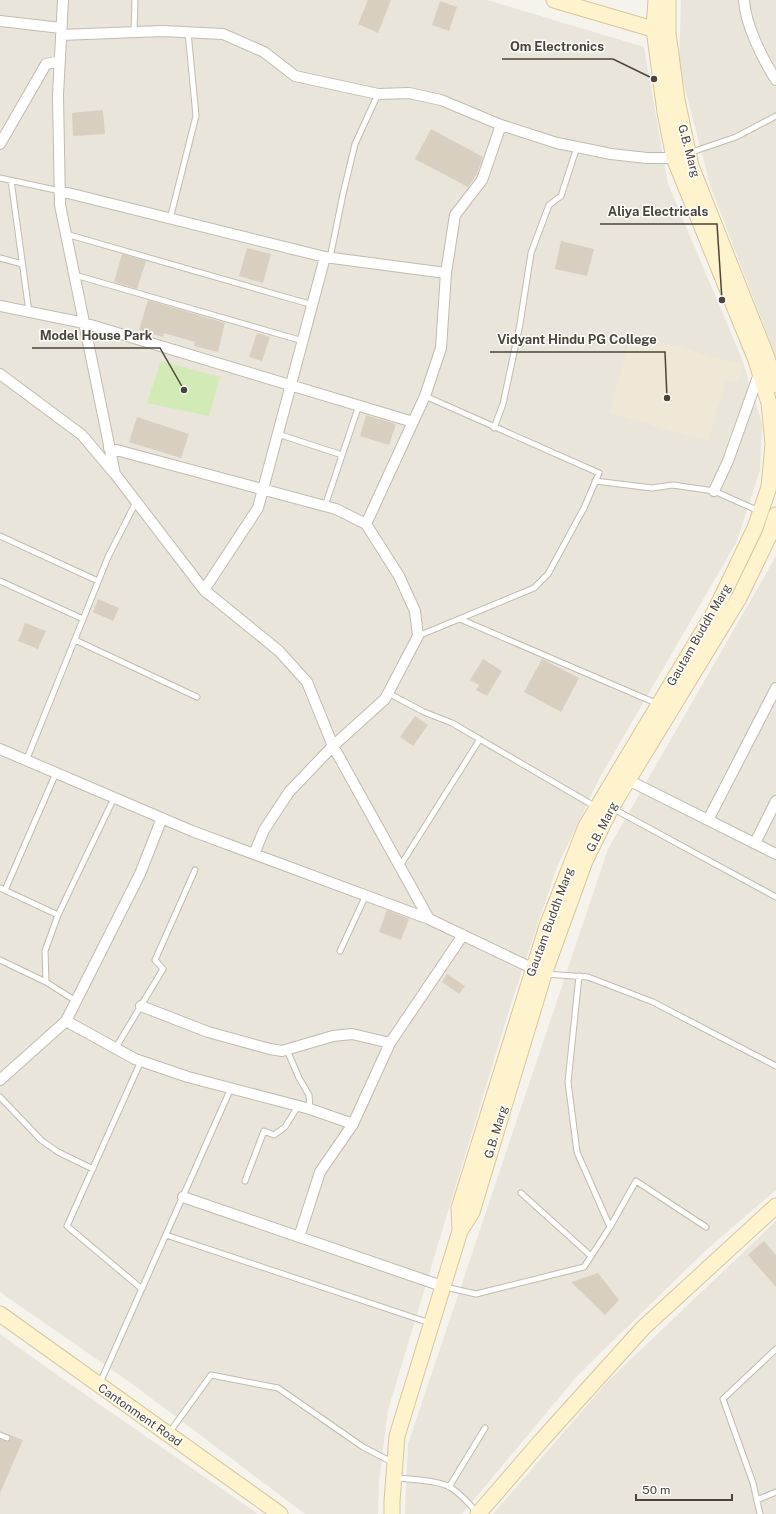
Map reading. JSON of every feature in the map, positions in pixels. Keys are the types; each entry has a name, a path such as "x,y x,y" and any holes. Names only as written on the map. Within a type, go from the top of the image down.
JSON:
{"street":[{"path":"63,0 58,95 60,205 114,474"},
{"path":"554,0 668,33"},
{"path":"0,22 61,32 162,31 223,34 264,52 295,76 378,94 409,92 441,100 501,125 557,143 618,155 646,158 681,155 665,112 654,29 656,0"},
{"name":"G.B. Marg","path":"668,0 668,33 677,100 681,155 691,166 771,375"},
{"path":"744,0 747,19 767,66 776,80"},
{"path":"0,144 46,64 60,61"},
{"path":"366,524 425,396 441,348 446,273 455,216 482,180 501,125"},
{"path":"60,191 328,258 446,273"},
{"path":"204,590 258,508 312,305 328,258"},
{"path":"0,306 84,323 413,422"},
{"path":"0,374 82,435 204,590 279,651 307,682 333,746 429,919"},
{"path":"714,491 771,375"},
{"name":"Gautam Buddh Marg","path":"623,777 659,705 715,611 755,528 769,487 773,444 769,403 771,375"},
{"path":"109,448 336,509 366,524 399,576 415,611 418,636 385,699 333,746 289,792 264,830 254,854"},
{"name":"G.B. Marg","path":"392,1514 397,1436 460,1231 472,1212 538,971 585,862 604,808 739,598 773,535 776,515"},
{"path":"755,528 773,535"},
{"path":"708,820 776,688"},
{"path":"0,750 162,818 429,919 538,971"},
{"path":"623,777 776,854"},
{"path":"755,843 776,801"},
{"path":"0,1080 66,1021 140,874 162,818"},
{"path":"299,1237 320,1172 353,1124 390,1043 463,935"},
{"path":"141,1006 208,1032 282,1051 333,1036 352,1034 390,1043"},
{"path":"66,1021 141,1062 310,1109 353,1124"},
{"path":"183,1197 442,1286"},
{"path":"478,1514 541,1441 643,1328 776,1206"},
{"name":"Cantonment Road","path":"0,1314 280,1514"}],"lane":[{"path":"134,32 135,0"},
{"path":"170,219 196,116 188,32"},
{"path":"328,258 355,144 378,94"},
{"path":"681,155 736,137 776,116"},
{"path":"494,428 503,404 520,324 531,253 549,204 561,196 577,147"},
{"path":"0,178 60,191"},
{"path":"10,180 29,312"},
{"path":"66,234 312,305"},
{"path":"0,258 22,264"},
{"path":"74,275 303,341"},
{"path":"418,636 534,588 548,574 584,508 598,473 425,396"},
{"path":"325,506 359,405"},
{"path":"278,434 342,455"},
{"path":"595,481 652,488 674,485 714,491 760,511"},
{"path":"26,761 108,557 136,502"},
{"path":"0,536 98,581"},
{"path":"0,581 83,619"},
{"path":"460,619 659,705"},
{"path":"74,640 197,697"},
{"path":"388,693 424,712 452,723 604,808 776,897"},
{"path":"400,866 480,739"},
{"path":"56,773 2,889 58,915"},
{"path":"46,982 45,950 58,915 114,798"},
{"path":"116,1049 163,969 155,960 195,870"},
{"path":"340,952 366,895"},
{"path":"0,960 46,982 76,1001"},
{"path":"538,971 588,977 653,1002 776,1066"},
{"path":"579,976 568,1082 577,1152 610,1227"},
{"path":"287,1050 299,1078 309,1095 310,1109"},
{"path":"141,1062 67,1226 142,1289"},
{"path":"99,1385 231,1088"},
{"path":"0,1097 41,1140 58,1152 93,1169"},
{"path":"245,1181 264,1131 274,1135 285,1127 298,1106"},
{"path":"442,1286 476,1294 584,1267 610,1227 636,1181 706,1227"},
{"path":"521,1193 591,1256"},
{"path":"166,1235 431,1324"},
{"path":"760,1514 753,1483 723,1399 776,1349"},
{"path":"168,1434 212,1375 278,1388 394,1471 449,1487 464,1498 478,1514"},
{"path":"449,1487 485,1428"},
{"path":"0,1435 7,1438"},
{"path":"757,1500 776,1492"}],"shaded area":[{"path":"0,0 487,0 644,47 668,184 742,359 762,423 760,470 737,541 599,779 557,867 510,1007 388,1410 379,1482 378,1514 305,1514 131,1383 0,1292"},
{"path":"681,0 776,0 776,357 710,185 679,65"},
{"path":"631,334 743,365 738,383 726,380 708,441 609,413"},
{"path":"776,556 776,1190 704,1252 578,1375 462,1514 405,1514 408,1444 608,849"},
{"path":"776,1221 776,1514 493,1514 608,1381"},
{"path":"0,1334 60,1377 258,1514 0,1514"}],"green space":[{"path":"161,361 220,377 209,416 147,403"}],"building":[{"path":"368,0 391,0 378,33 358,24"},
{"path":"440,1 457,7 449,31 432,25"},
{"path":"103,110 105,134 73,136 72,113"},
{"path":"431,129 483,157 477,174 468,187 415,159"},
{"path":"561,241 594,249 587,276 555,269"},
{"path":"247,248 271,254 263,283 239,276"},
{"path":"122,254 146,261 137,289 114,282"},
{"path":"148,300 225,323 218,352 194,346 195,342 164,333 163,337 139,330"},
{"path":"257,333 270,337 262,361 249,357"},
{"path":"366,415 396,424 389,445 360,436"},
{"path":"137,417 189,434 181,458 129,442"},
{"path":"98,599 119,608 113,621 93,612"},
{"path":"25,623 46,631 38,649 18,641"},
{"path":"483,659 502,671 487,696 476,690 479,685 470,680"},
{"path":"542,659 579,678 561,712 524,692"},
{"path":"415,716 428,725 413,746 400,737"},
{"path":"387,910 409,919 401,940 379,932"},
{"path":"447,974 465,986 459,994 442,982"},
{"path":"764,1241 776,1255 776,1287 748,1255"},
{"path":"598,1273 619,1300 605,1315 571,1282"},
{"path":"0,1431 23,1440 0,1493 0,1439 8,1442 11,1438 9,1435"}],"place":[{"name":"Om Electronics","path":"654,79"},
{"name":"Aliya Electricals","path":"722,300"},
{"name":"Model House Park","path":"184,390"},
{"name":"Vidyant Hindu PG College","path":"667,398"}]}
